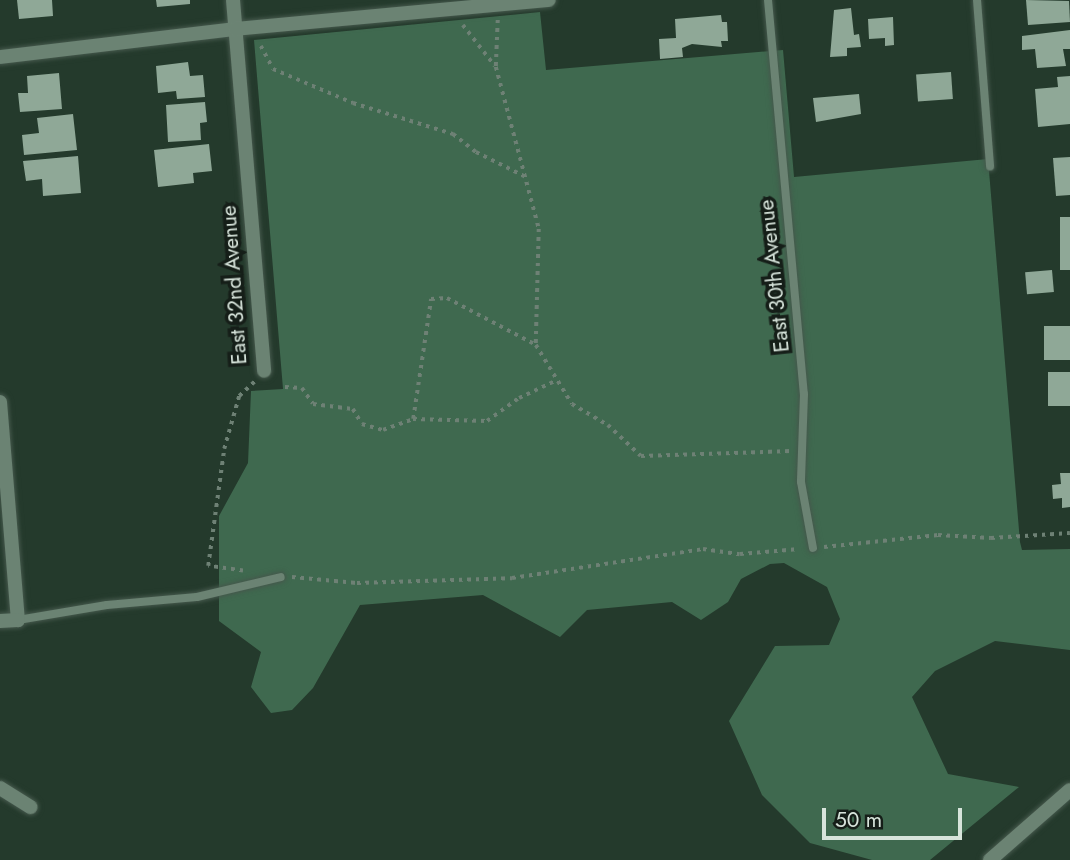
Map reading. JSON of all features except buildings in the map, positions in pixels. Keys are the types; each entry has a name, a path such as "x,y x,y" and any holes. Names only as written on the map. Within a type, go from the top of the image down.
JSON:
{"street":[{"name":"East 32nd Avenue","path":"233,0 264,371"},
{"path":"0,57 235,29 499,2 549,0"},
{"path":"0,402 18,620 0,621"},
{"path":"0,788 31,807"},
{"path":"990,860 1070,790"}],"lane":[{"name":"East 30th Avenue","path":"768,0 805,450 801,482 813,548"},
{"path":"977,0 990,166"},
{"path":"18,620 107,605 197,597 281,576"}],"path":[{"path":"499,2 496,67 528,178 539,229 536,345"},
{"path":"459,8 462,24 496,67"},
{"path":"261,46 273,69 353,103 453,134 476,152 528,178"},
{"path":"412,419 431,299 447,298 536,345 572,404 608,425 641,456 805,450"},
{"name":"East 32nd Avenue","path":"264,371 239,396 224,449 208,566 281,576"},
{"path":"285,387 302,388 313,404 354,409 362,424 383,430 412,419 487,421 519,398 557,380"},
{"path":"281,576 357,583 512,578 703,549 740,554 938,535 991,538 1070,533"}],"green space":[{"path":"540,12 546,70 783,50 794,177 988,159 1020,542 1022,550 1070,549 1070,650 995,641 935,671 912,697 948,774 1019,787 930,860 872,860 810,843 762,795 729,721 775,646 829,645 840,619 827,587 784,563 770,564 741,579 728,602 701,620 672,602 587,610 560,637 483,595 360,605 313,688 292,710 271,713 251,687 261,652 219,621 219,516 248,463 251,391 283,389 254,40"}]}
